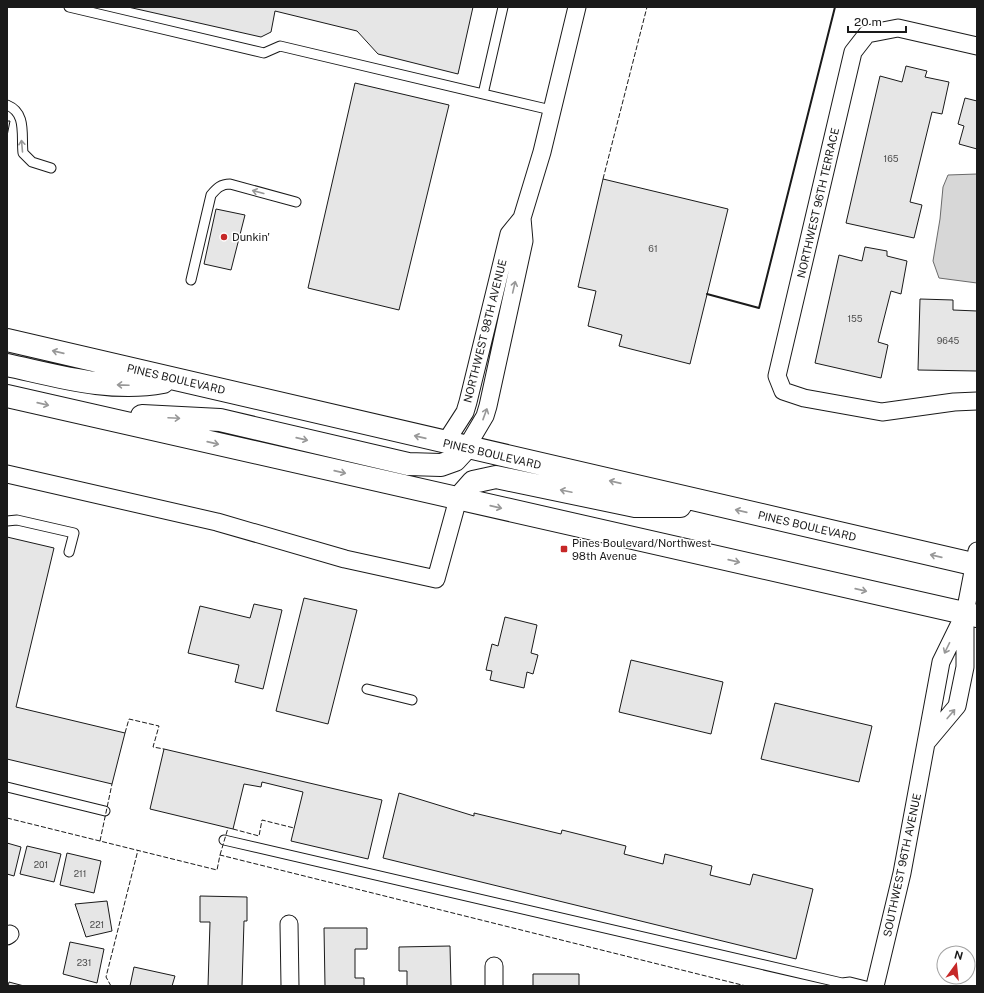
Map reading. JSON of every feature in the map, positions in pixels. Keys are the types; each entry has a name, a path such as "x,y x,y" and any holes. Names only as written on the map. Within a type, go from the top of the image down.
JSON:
{"highway":[{"name":"PINES BOULEVARD","path":"7,340 715,505 976,560"},
{"path":"7,365 99,384 146,385 176,379"},
{"path":"7,396 971,615"},
{"path":"79,412 220,420 408,464 441,465 455,460 466,448"},
{"path":"458,499 472,482 496,477 635,506 715,505"}],"street":[{"name":"NORTHWEST 98TH AVENUE","path":"466,448 485,416 488,406 524,241 522,218 552,110 577,7"},
{"name":"NORTHWEST 96TH TERRACE","path":"977,46 898,28 867,34 853,52 777,376 783,391 804,398 882,412 954,402 977,401"},
{"name":"NORTHWEST 98TH AVENUE","path":"445,443 465,412 509,234 522,218"},
{"path":"7,474 217,522 345,559 436,579 458,499"},
{"name":"SOUTHWEST 96TH AVENUE","path":"926,743 957,706 965,667 976,560"},
{"name":"SOUTHWEST 96TH AVENUE","path":"875,986 902,872 941,662 971,615"},
{"path":"289,924 290,986"},
{"path":"494,966 494,986"}],"lane":[{"path":"69,7 264,53 280,46 552,110"},
{"path":"483,94 503,7"},
{"path":"7,104 20,116 23,129 23,153 32,162 50,168"},
{"path":"191,280 211,195 222,184 230,184 296,202"},
{"path":"7,521 17,520 74,533 69,552"},
{"path":"367,689 412,700"},
{"path":"7,787 106,811"},
{"path":"224,840 842,983 850,982 866,986"}],"shaded area":[{"path":"977,174 977,283 939,278 933,261 940,219 943,187 948,175"}],"building":[{"path":"128,7 473,7 458,74 378,54 357,31 275,11 271,32 261,37"},
{"path":"906,66 927,71 925,77 949,82 942,114 932,112 910,202 922,205 914,238 846,223 880,76 902,82"},
{"path":"355,83 449,105 399,310 308,288"},
{"path":"965,98 977,101 977,149 959,144 964,126 958,124"},
{"path":"7,121 10,121 7,136"},
{"path":"603,179 728,209 690,364 619,346 622,335 588,326 596,291 578,287"},
{"path":"216,209 245,215 231,270 204,264"},
{"path":"865,247 887,251 887,256 907,261 901,294 891,291 878,342 888,345 881,378 815,363 839,255 862,261"},
{"path":"920,299 953,300 953,310 977,311 977,371 918,370"},
{"path":"7,537 54,548 16,707 125,733 112,784 7,759"},
{"path":"304,598 357,610 328,724 276,711"},
{"path":"254,604 282,610 263,689 235,682 239,665 188,653 200,606 250,618"},
{"path":"505,617 537,625 531,653 538,655 533,674 527,672 524,688 490,680 492,671 486,670 492,644 498,646"},
{"path":"631,660 723,682 711,734 619,712"},
{"path":"775,703 872,726 859,782 761,759"},
{"path":"164,749 382,800 368,859 291,841 303,792 262,782 261,787 244,784 233,829 150,809"},
{"path":"399,793 474,816 474,813 561,834 562,830 626,846 624,854 663,864 665,854 712,866 710,875 750,885 753,874 813,889 796,959 383,858"},
{"path":"7,843 21,847 14,876 7,874"},
{"path":"27,846 61,854 54,882 20,874"},
{"path":"67,853 101,861 94,893 60,885"},
{"path":"200,896 247,897 247,921 244,921 242,986 208,986 210,922 200,922"},
{"path":"107,901 112,931 86,937 75,904"},
{"path":"324,928 367,928 367,949 355,949 355,978 364,978 364,986 325,986"},
{"path":"70,942 104,949 97,983 63,974"},
{"path":"450,946 451,986 407,986 407,971 399,971 399,947"},
{"path":"134,967 175,976 172,986 130,986"},
{"path":"533,974 579,974 579,986 533,986"},
{"path":"9,982 24,986 8,986"}],"fence":[{"path":"603,179 647,7"},
{"path":"125,733 129,719 159,726 153,747 164,749"},
{"path":"100,841 112,784"},
{"path":"7,818 217,870 220,855 746,986"},
{"path":"233,829 259,836 262,820 294,828"},
{"path":"220,855 228,828"},
{"path":"111,986 106,977 138,850"}],"wall":[{"path":"707,294 759,308 835,7"}],"place":[{"name":"Dunkin'","path":"224,237"},
{"name":"Pines Boulevard/Northwest 98th Avenue","path":"564,549"}]}
